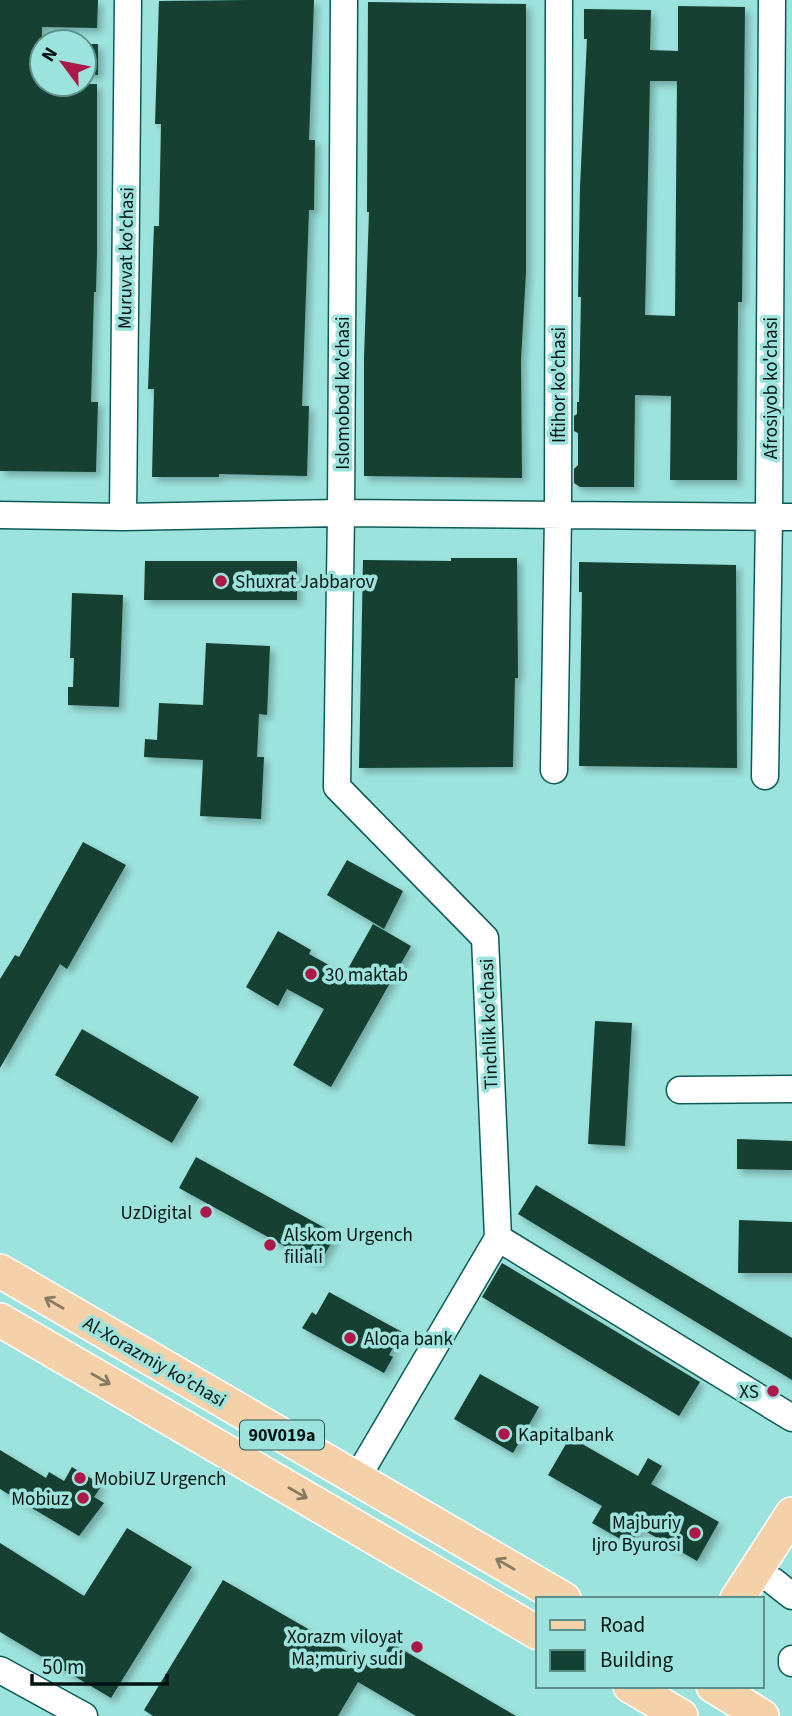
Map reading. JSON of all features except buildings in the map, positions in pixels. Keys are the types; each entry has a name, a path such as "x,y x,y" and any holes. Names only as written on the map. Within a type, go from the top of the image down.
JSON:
{"main road":[{"name":"Al-Xorazmiy ko’chasi","path":"1,1274 561,1597"},
{"name":"90V019a","path":"0,1320 536,1632"},
{"path":"738,1597 792,1514"},
{"path":"775,1592 792,1552"},
{"path":"634,1688 676,1709 702,1688"},
{"path":"716,1688 762,1716"}],"street":[{"name":"Muruvvat ko'chasi","path":"123,517 128,0"},
{"name":"Islomobod ko'chasi","path":"337,787 344,0"},
{"name":"Iftihor ko'chasi","path":"554,770 558,515 559,0"},
{"name":"Afrosiyob ko'chasi","path":"765,776 780,517 772,0"},
{"path":"0,515 123,517 341,513 780,517"},
{"name":"Tinchlik ko'chasi","path":"337,787 485,939 498,1238"},
{"path":"680,1090 792,1089"},
{"path":"358,1478 498,1238 792,1418"},
{"path":"0,1670 84,1716"}],"place":[{"name":"Shuxrat Jabbarov","path":"221,581"},
{"name":"30 maktab","path":"311,974"},
{"name":"UzDigital","path":"206,1212"},
{"name":"Alskom Urgench filiali","path":"270,1245"},
{"name":"Aloqa bank","path":"350,1338"},
{"name":"XS","path":"773,1391"},
{"name":"Kapitalbank","path":"504,1434"},
{"name":"MobiUZ Urgench","path":"80,1478"},
{"name":"Mobiuz","path":"83,1498"},
{"name":"Majburiy Ijro Byurosi","path":"695,1533"},
{"name":"Xorazm viloyat Ma;muriy sudi","path":"417,1647"}]}
